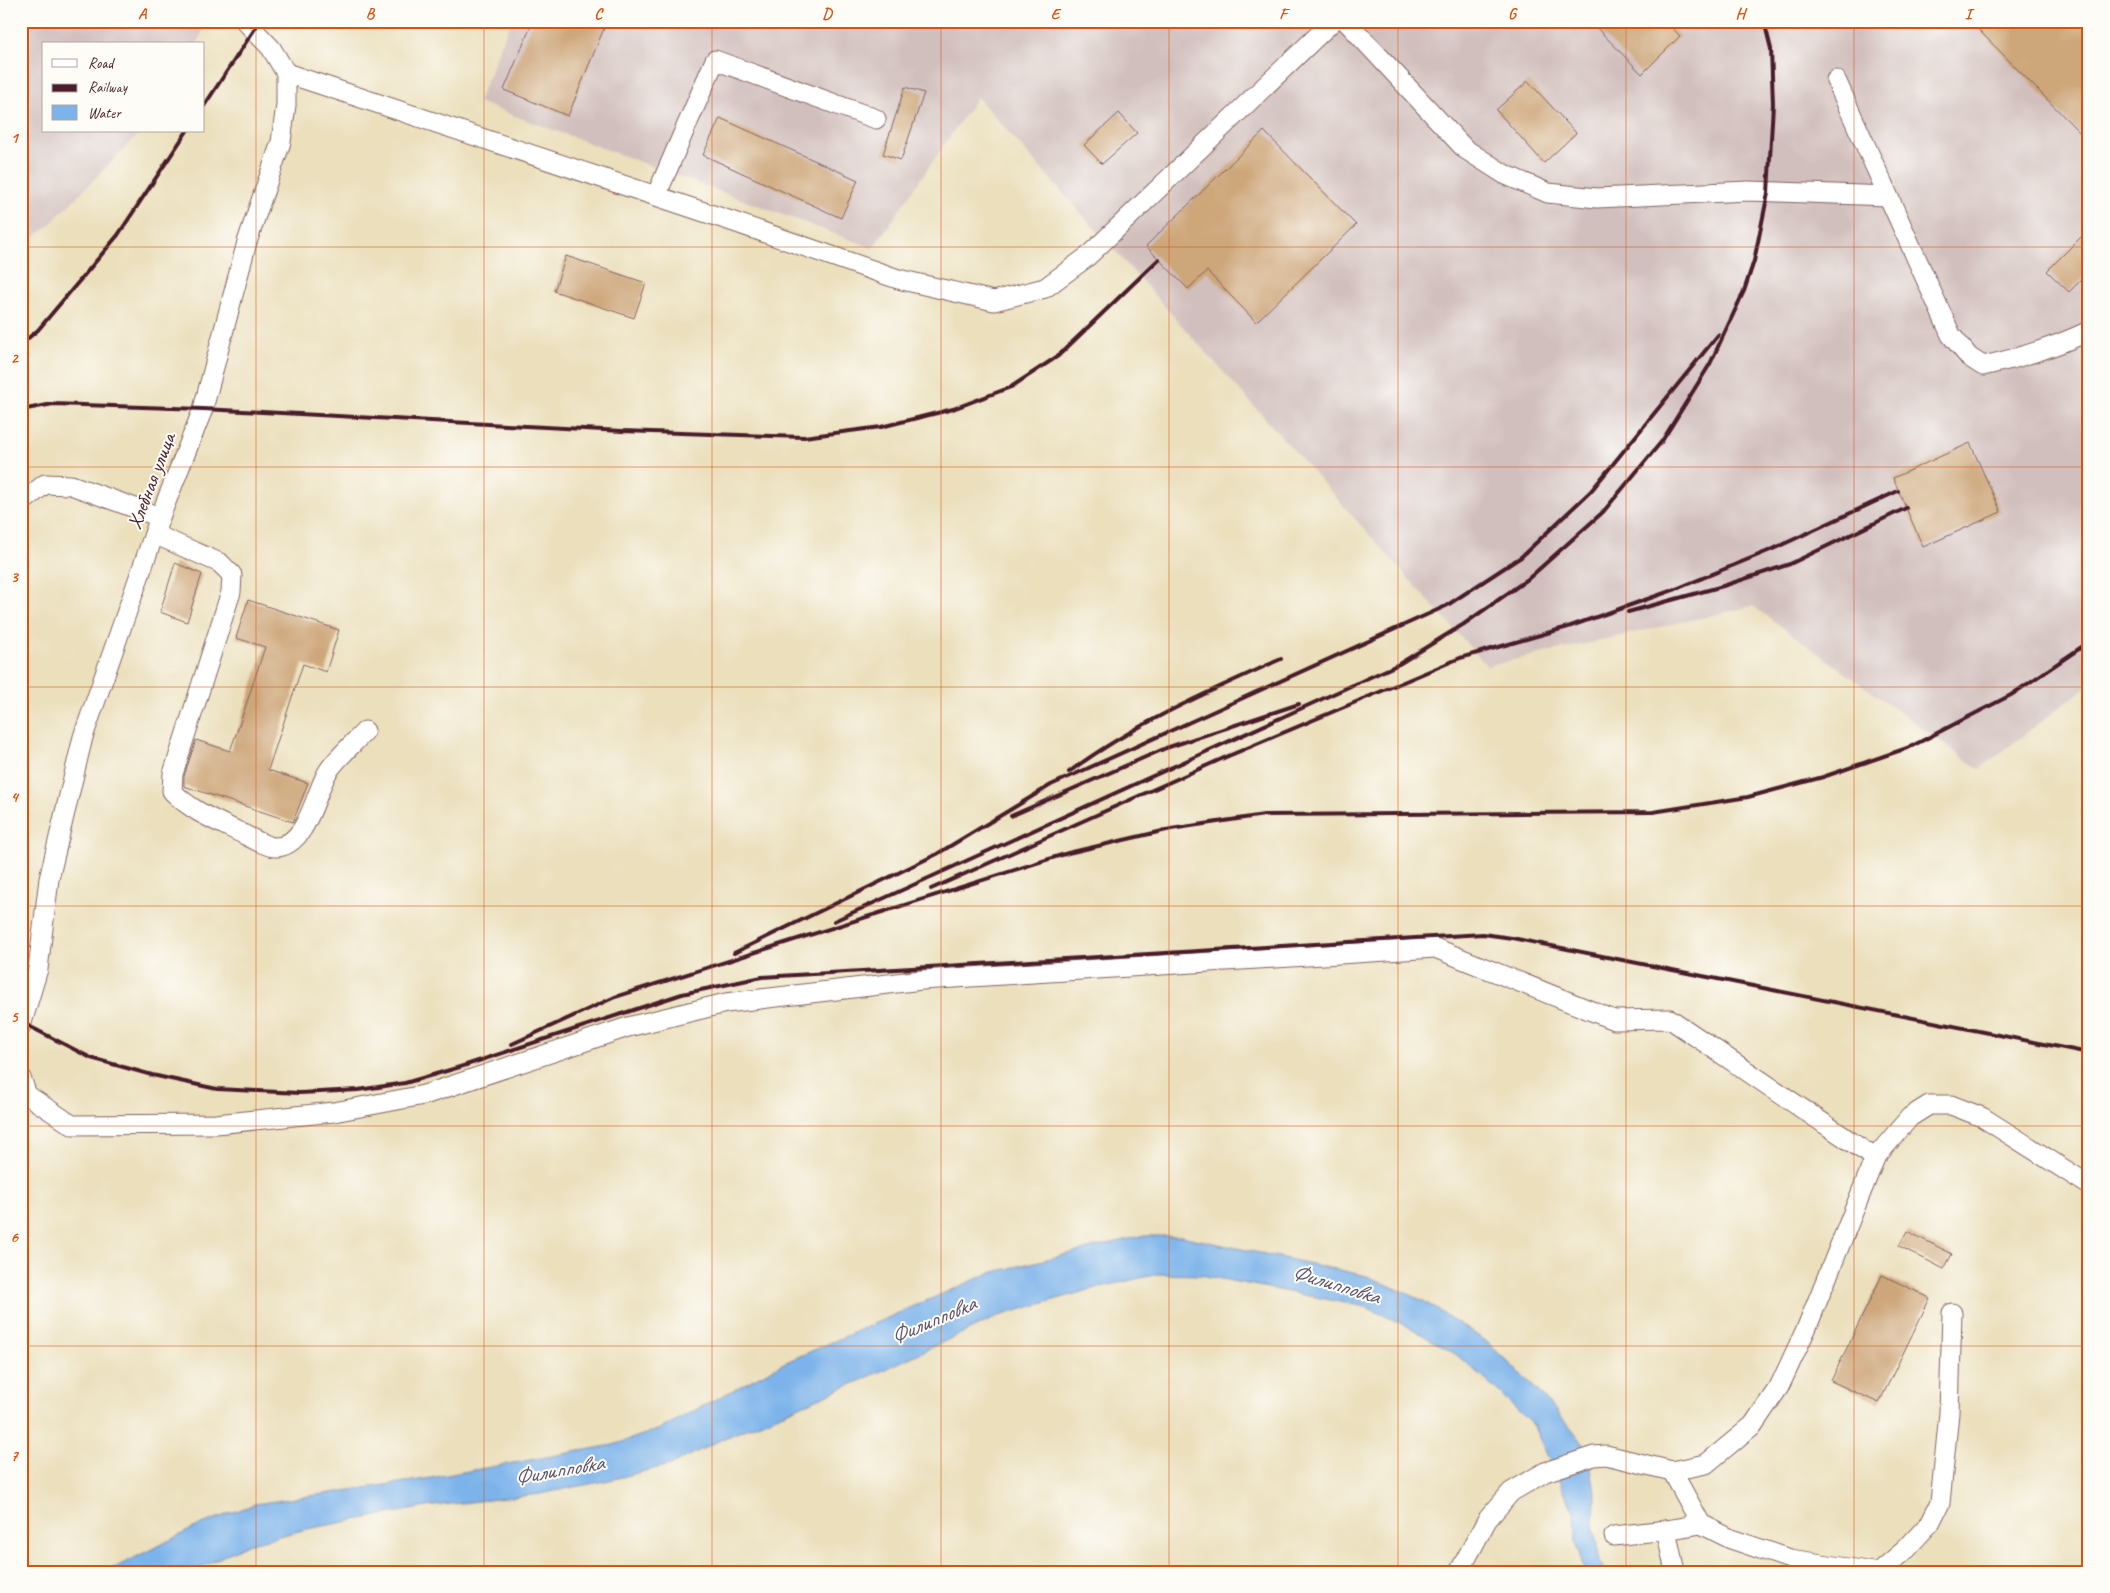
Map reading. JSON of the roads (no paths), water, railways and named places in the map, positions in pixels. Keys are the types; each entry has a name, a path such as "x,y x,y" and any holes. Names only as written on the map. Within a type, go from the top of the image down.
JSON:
{"street":[{"name":"Хлебная улица","path":"21,1026 38,969 49,879 83,737 157,526 203,409 247,242 281,142 286,104 286,74 271,48 245,21"},
{"path":"286,74 656,196 898,279 994,301 1045,288 1087,257 1333,21"},
{"path":"1346,21 1465,148 1504,174 1548,193 1598,198 1748,191 1888,196"},
{"path":"656,196 715,60 876,119"},
{"path":"1836,80 1951,335 1969,357 1983,366 2015,359 2065,342 2089,331"},
{"path":"21,503 45,484 71,485 157,526 220,562 232,575 231,592 173,774 172,791 184,803 219,823 273,847 288,845 303,827 317,800 327,773 365,731"},
{"path":"21,1078 27,1095 72,1126 216,1124 334,1112 424,1095 628,1027 726,1003 922,980 1435,948 1614,1020 1670,1019 1875,1158"},
{"path":"1460,1572 1487,1520 1511,1492 1545,1472 1594,1456 1606,1455 1672,1471 1706,1464 1753,1425 1779,1387 1807,1327 1875,1158 1910,1117 1929,1105 1951,1105 1982,1117 2089,1185"},
{"path":"1879,1572 1906,1549 1930,1523 1940,1503 1950,1413 1952,1313"},
{"path":"1672,1471 1701,1524 1731,1539 1790,1559 1873,1572"},
{"path":"1614,1536 1701,1524"},
{"path":"1666,1530 1675,1572"}],"water":[{"name":"Филипповка","path":"1141,1236 1181,1236 1367,1276 1422,1300 1486,1341 1538,1391 1588,1450 1595,1492 1594,1530 1600,1562 1605,1572 1585,1572 1576,1543 1575,1514 1534,1427 1497,1390 1457,1355 1411,1328 1366,1307 1201,1275 1158,1274 1092,1289 999,1316 864,1379 722,1439 673,1464 610,1480 540,1494 426,1507 307,1529 247,1544 192,1572 106,1572 202,1524 255,1504 419,1480 613,1445 660,1429 784,1363 990,1273"}],"railway":[{"path":"205,104 260,21"},
{"path":"834,921 1399,664 1464,624 1528,579 1603,512 1662,441 1710,364 1744,291 1754,261 1768,193 1773,104 1771,49 1764,21"},
{"path":"21,344 38,330 118,235 186,132"},
{"path":"21,410 53,404 203,409 622,431 804,437 881,427 953,409 1011,387 1058,356 1159,259"},
{"path":"734,953 937,854 1051,785 1446,606 1521,557 1591,491 1718,335"},
{"path":"931,889 1226,757 1460,658 1568,627 1676,589 1773,549 1898,491"},
{"path":"1628,612 1723,586 1790,564 1906,508"},
{"path":"512,1044 615,997 1068,853 1171,829 1264,815 1653,812 1748,797 1823,777 1910,747 2011,695 2089,642"},
{"path":"1069,772 1093,755 1145,724 1281,659"},
{"path":"1011,816 1166,748 1299,704"},
{"path":"21,1022 91,1058 152,1075 217,1089 300,1093 358,1090 405,1083 460,1067 682,994 762,977 1483,934 1512,938 2089,1053"}]}
